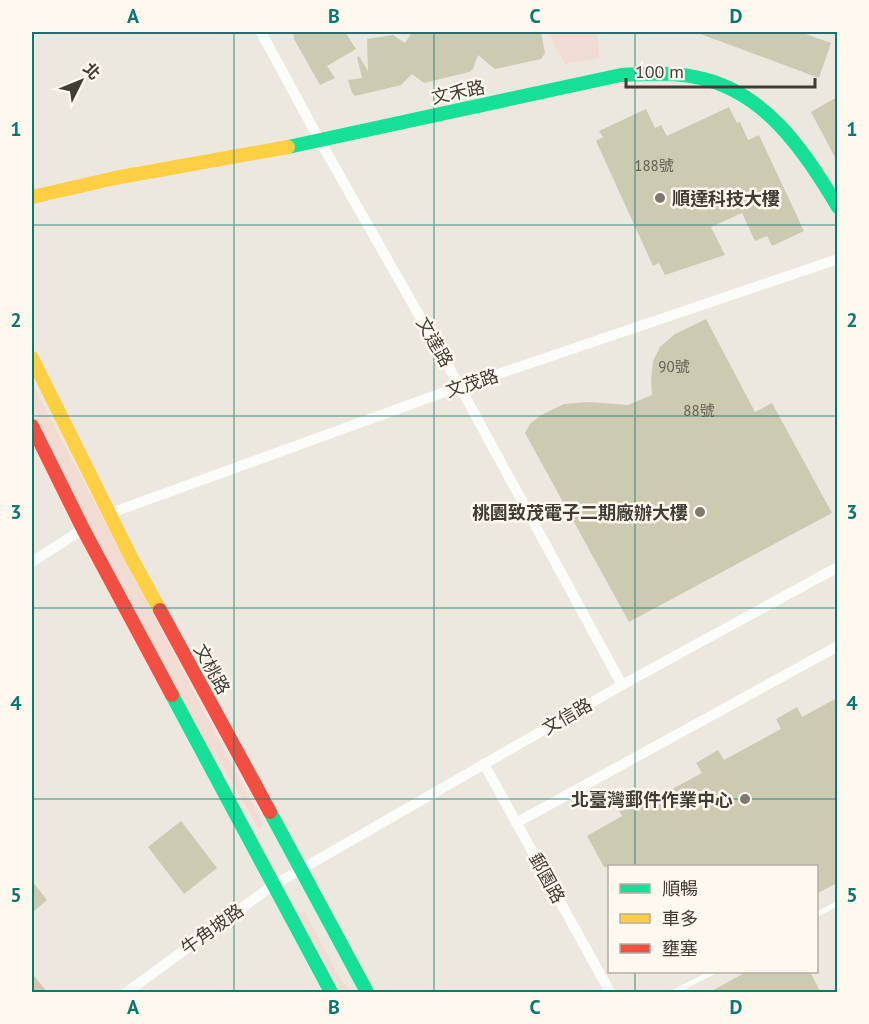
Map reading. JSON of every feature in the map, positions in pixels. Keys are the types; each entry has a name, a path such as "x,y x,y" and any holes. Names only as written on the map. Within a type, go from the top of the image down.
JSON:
{"street":[{"name":"文達路","path":"261,32 320,141 460,387 622,685"},
{"name":"文禾路","path":"32,197 115,178 320,141 621,75 651,72 687,74 735,89 767,111 796,142 837,207"},
{"name":"文茂路","path":"108,514 460,387 837,260"},
{"name":"文桃路","path":"32,358 108,514 367,993"},
{"path":"32,426 83,529 331,993"},
{"path":"32,561 83,529"},
{"name":"文信路","path":"300,869 622,685 837,567"},
{"path":"516,823 837,646"},
{"name":"郵園路","path":"484,764 610,993"},
{"name":"牛角坡路","path":"127,993 272,886 300,869"}],"lane":[{"path":"818,914 837,903"},
{"path":"674,993 710,973"}],"shaded area":[{"path":"547,32 597,32 600,58 565,64"},
{"path":"32,383 263,824 258,828 194,723 132,611 32,411"},
{"path":"305,912 339,977 351,992 342,992 300,915"}],"building":[{"path":"293,32 345,32 356,49 327,66 335,78 320,85 294,39"},
{"path":"416,32 541,32 545,53 541,59 495,69 478,55 473,69 469,72 424,83 412,74 401,85 355,96 352,93 348,80 362,78 357,57 359,56 368,71 367,39 393,35 405,43 411,34"},
{"path":"695,32 800,32 831,43 819,78"},
{"path":"837,97 837,161 811,112"},
{"path":"729,107 737,123 740,122 748,140 759,135 804,231 772,246 767,236 755,241 742,213 711,227 725,255 665,275 659,263 653,266 596,141 603,137 599,131 646,109 655,128 661,125 667,136"},
{"name":"桃園致茂電子二期廠辦大樓","path":"706,319 755,412 772,403 832,513 629,622 525,433 530,424 541,415 564,404 589,402 628,405 652,395 653,361 660,347 675,334"},
{"name":"北臺灣郵件作業中心","path":"837,698 837,883 818,893 818,865 608,865 604,867 587,836 622,816 616,806 638,794 644,804 702,773 696,763 718,750 724,760 781,729 776,719 797,707 802,717"},
{"path":"181,821 217,868 184,894 148,847"},
{"path":"32,881 47,900 32,913"},
{"path":"32,973 48,993 32,993"},
{"path":"744,973 811,973 821,993 708,993"}],"traffic: fast":[{"path":"288,147 621,75 686,75 720,84 742,95 762,109 796,145 838,207"},
{"path":"172,695 331,992"},
{"path":"270,812 367,992"}],"traffic: slow":[{"path":"32,197 115,178 288,147"},
{"path":"32,358 132,559 160,610"}],"traffic: jam":[{"path":"32,426 83,529 172,695"},
{"path":"160,610 270,812"}],"place":[{"name":"順達科技大樓","path":"660,198"},
{"name":"桃園致茂電子二期廠辦大樓","path":"700,512"},
{"name":"北臺灣郵件作業中心","path":"745,799"}]}
